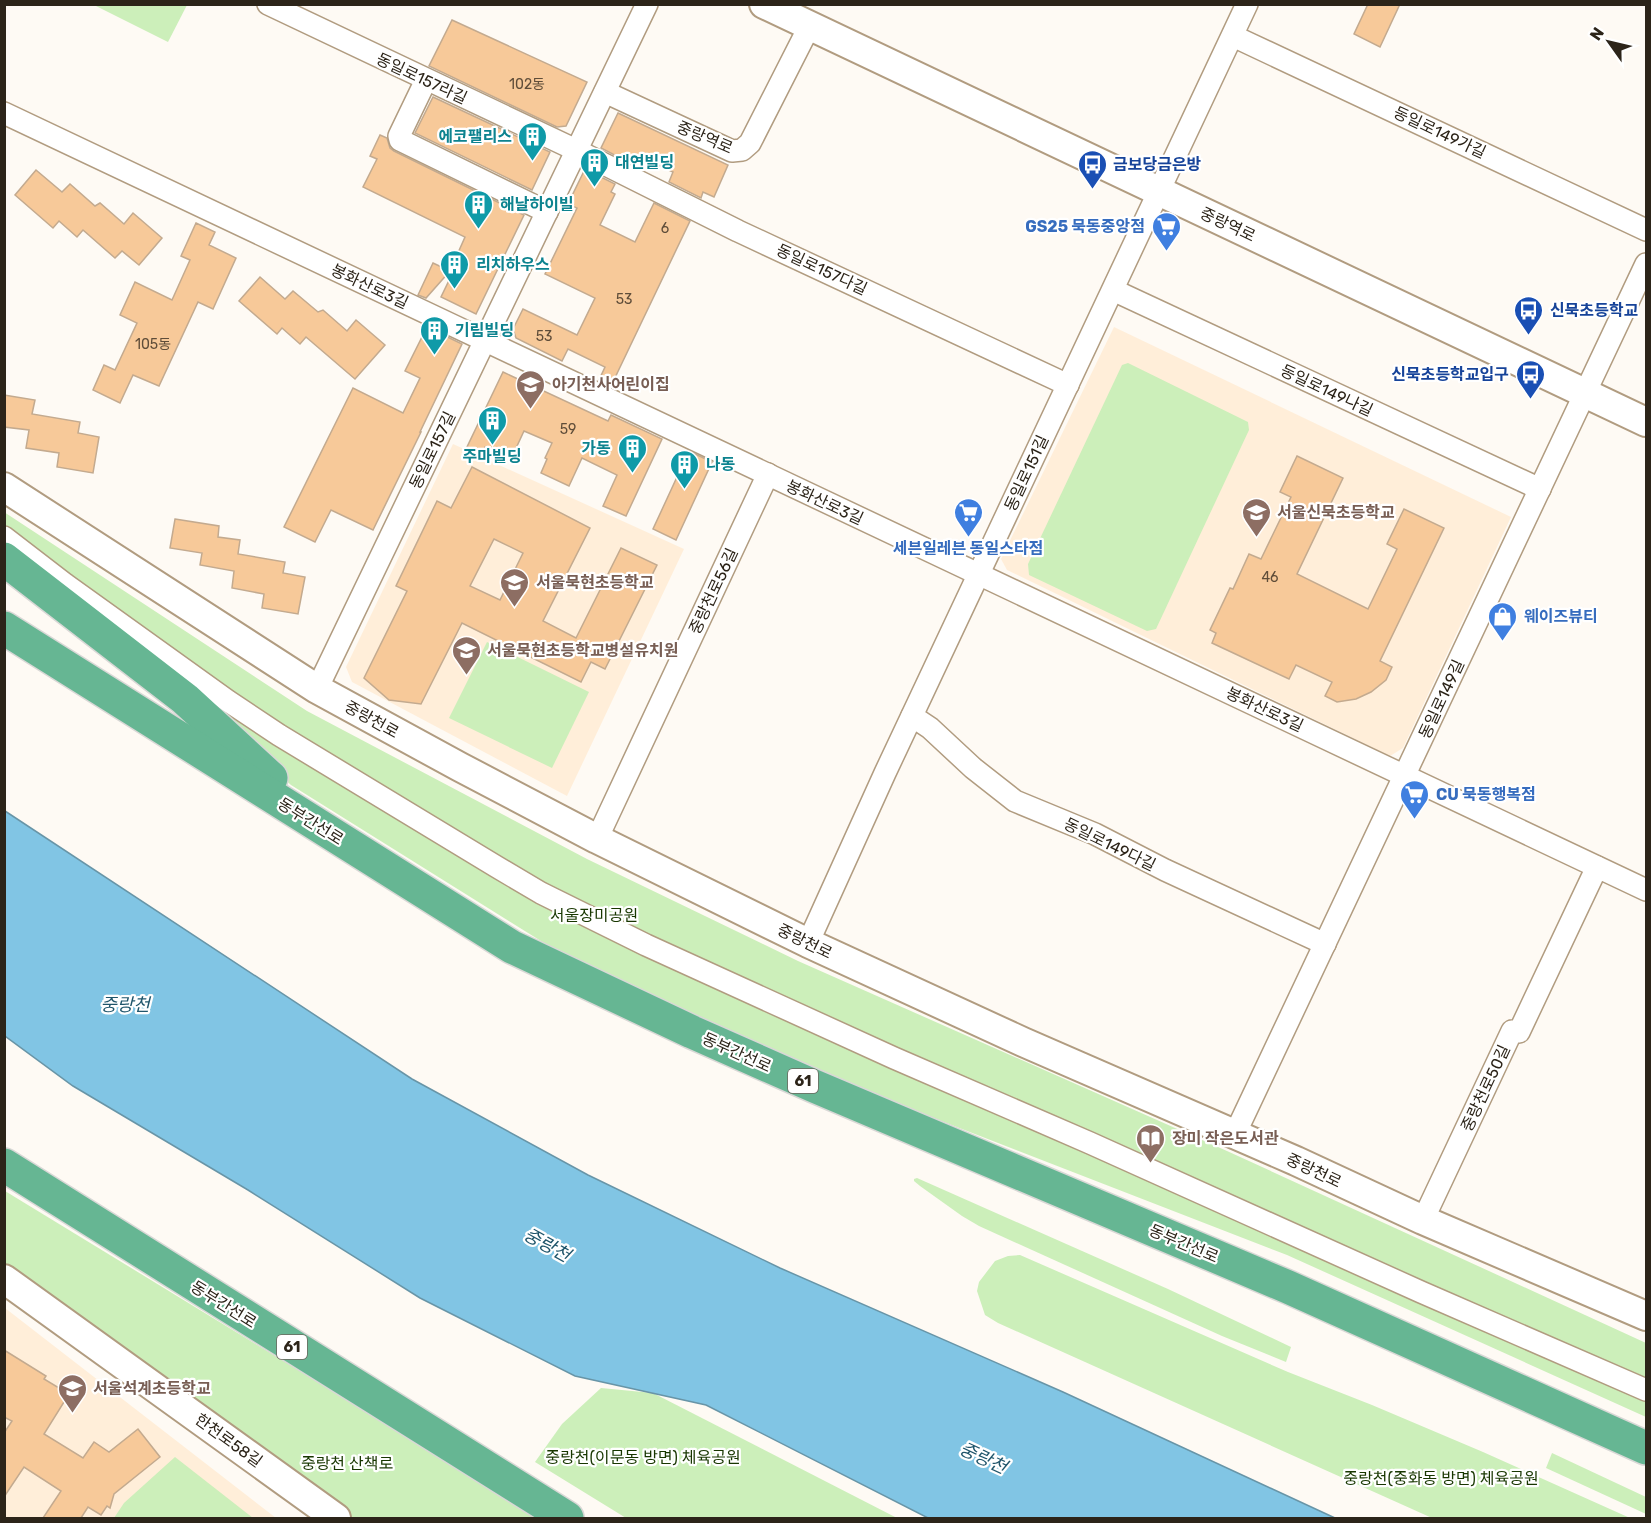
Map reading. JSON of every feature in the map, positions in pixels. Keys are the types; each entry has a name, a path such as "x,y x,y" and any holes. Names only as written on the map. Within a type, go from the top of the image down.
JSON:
{"highway":[{"path":"4,559 185,699 335,836"},
{"name":"동부간선로","path":"4,628 512,947 692,1032 814,1086 1288,1287 1647,1448"},
{"name":"동부간선로","path":"9,1169 567,1518"}],"main road":[{"name":"중랑역로","path":"764,4 1647,422"},
{"name":"중랑천로","path":"4,487 317,689 460,768 597,839 808,943 1023,1042 1235,1134 1423,1220 1645,1311"},
{"name":"한천로58길","path":"4,1279 336,1518"}],"street":[{"name":"동일로157라길","path":"268,4 576,150"},
{"name":"동일로157길","path":"317,689 647,4"},
{"name":"동일로151길","path":"808,943 912,716 1233,36 1244,6"},
{"name":"중랑역로","path":"605,92 732,151 742,150 750,143 809,27"},
{"name":"동일로149가길","path":"1233,36 1647,230"},
{"path":"426,80 399,136 400,140 547,212"},
{"name":"봉화산로3길","path":"4,113 1647,890"},
{"name":"동일로157다길","path":"576,150 738,231 1068,385"},
{"name":"동일로149길","path":"1235,1134 1647,264"},
{"name":"동일로149나길","path":"1113,290 1540,489"},
{"name":"중랑천로56길","path":"597,839 768,474"},
{"path":"4,537 65,584 279,735 542,892 646,945 884,1053 1647,1390"},
{"name":"동일로149다길","path":"912,716 930,728 973,768 1015,801 1095,834 1165,870 1325,944"},
{"name":"중랑천로50길","path":"1423,1220 1512,1031 1519,1032 1597,867"}],"shaded area":[{"name":"서울신묵초등학교","path":"1114,327 1511,517 1403,748 1390,756 1007,570 1001,559"},
{"name":"서울묵현초등학교","path":"453,444 684,549 567,796 352,682 346,667"},
{"name":"서울석계초등학교","path":"5,1308 276,1518 5,1518"}],"green space":[{"path":"94,5 187,5 168,42"},
{"path":"1128,363 1248,422 1249,430 1156,629 1147,631 1029,575 1028,564 1122,365"},
{"name":"서울장미공원","path":"4,512 307,711 587,859 798,961 1227,1151 1646,1343 1646,1417 1287,1255 810,1070 557,951 291,785 189,694 5,551"},
{"path":"487,642 589,692 552,768 449,718"},
{"path":"917,1178 1168,1289 1291,1347 1286,1362 1222,1336 979,1226 920,1186 914,1181"},
{"name":"중랑천 산책로","path":"5,1191 541,1518 334,1518 5,1281"},
{"name":"중랑천(중화동 방면) 체육공원","path":"1020,1255 1288,1372 1483,1452 1630,1518 1432,1518 998,1323 985,1315 977,1291 979,1282 995,1261 1008,1256"},
{"name":"중랑천(이문동 방면) 체육공원","path":"601,1388 653,1393 897,1518 626,1518 535,1462 562,1424"},
{"path":"1552,1453 1646,1497 1646,1514 1546,1468"},
{"path":"175,1457 253,1518 114,1518 124,1503"}],"water":[{"name":"중랑천","path":"5,811 412,1079 588,1175 780,1268 1063,1392 1335,1518 928,1518 706,1405 575,1376 420,1298 248,1190 73,1086 5,1036"}],"building":[{"path":"1368,4 1400,4 1380,47 1354,34"},
{"path":"452,20 587,82 566,126 557,127 429,66"},
{"path":"433,97 550,152 532,190 415,133"},
{"path":"618,113 728,165 714,197 703,192 701,198 669,182 673,172 645,159 642,164 628,158 626,161 601,148"},
{"path":"380,135 387,138 390,148 394,151 524,215 476,314 441,297 456,266 453,264 465,237 363,187 377,159 370,156"},
{"path":"585,169 615,184 611,192 615,194 600,225 635,242 654,203 690,221 611,386 599,380 605,367 568,349 562,361 516,338 513,329 523,309 577,335 595,298 545,274 577,208 568,204"},
{"path":"36,170 62,192 70,184 95,206 100,203 124,224 133,213 162,238 139,265 122,251 115,258 83,230 77,237 59,221 53,228 15,195"},
{"path":"196,223 215,232 209,245 236,258 213,309 198,302 159,386 133,375 120,403 93,390 104,365 115,370 137,323 120,315 135,282 172,300 190,260 181,256"},
{"path":"433,263 450,271 426,298 418,295"},
{"path":"260,277 285,299 293,291 318,312 323,310 347,331 356,320 385,345 355,379 306,337 300,344 282,328 277,334 239,301"},
{"path":"427,327 462,344 373,530 331,510 315,542 284,527 353,388 403,413 420,378 405,371"},
{"path":"503,372 608,421 611,415 662,439 626,516 603,506 617,475 582,458 569,486 541,473 552,443 524,431 511,459 485,447 482,454 467,447"},
{"path":"4,395 35,400 32,414 80,422 78,433 99,437 93,473 57,467 59,453 26,448 29,430 4,427"},
{"name":"나동","path":"689,451 712,462 676,540 653,529"},
{"path":"1297,456 1343,478 1297,574 1368,609 1397,549 1387,544 1404,509 1444,528 1380,661 1392,667 1386,680 1371,692 1356,699 1337,702 1325,696 1332,682 1296,665 1289,679 1212,643 1216,633 1210,630 1230,588 1233,589 1249,554 1261,559 1291,497 1280,492"},
{"path":"472,467 590,528 543,621 576,638 621,548 657,565 605,669 591,662 581,682 462,623 421,704 389,700 364,678 407,591 396,586 437,501 451,508","holes":["494,539 523,553 500,600 470,586"]},
{"path":"175,519 219,526 218,537 240,540 238,554 285,562 283,573 305,577 298,614 262,608 264,594 232,588 234,571 200,565 202,553 170,548"},
{"path":"4,1350 46,1376 44,1379 69,1394 44,1434 83,1458 94,1442 109,1452 138,1429 160,1457 114,1494 110,1508 107,1506 101,1515 88,1507 81,1518 43,1518 61,1491 24,1467 4,1497 4,1433 12,1421 4,1417"}],"place":[{"name":"에코팰리스","path":"533,162"},
{"name":"대연빌딩","path":"594,188"},
{"name":"금보당금은방","path":"1092,190"},
{"name":"해날하이빌","path":"479,230"},
{"name":"GS25 묵동중앙점","path":"1166,252"},
{"name":"리치하우스","path":"455,290"},
{"name":"신묵초등학교","path":"1529,336"},
{"name":"기림빌딩","path":"434,356"},
{"name":"신묵초등학교입구","path":"1530,400"},
{"name":"아기천사어린이집","path":"531,410"},
{"name":"주마빌딩","path":"492,446"},
{"name":"가동","path":"632,474"},
{"name":"나동","path":"685,490"},
{"name":"세븐일레븐 동일스타점","path":"968,538"},
{"name":"서울신묵초등학교","path":"1256,538"},
{"name":"서울묵현초등학교","path":"515,608"},
{"name":"웨이즈뷰티","path":"1503,642"},
{"name":"서울묵현초등학교병설유치원","path":"466,676"},
{"name":"CU 묵동행복점","path":"1415,820"},
{"name":"장미 작은도서관","path":"1151,1164"},
{"name":"서울석계초등학교","path":"72,1414"}]}
